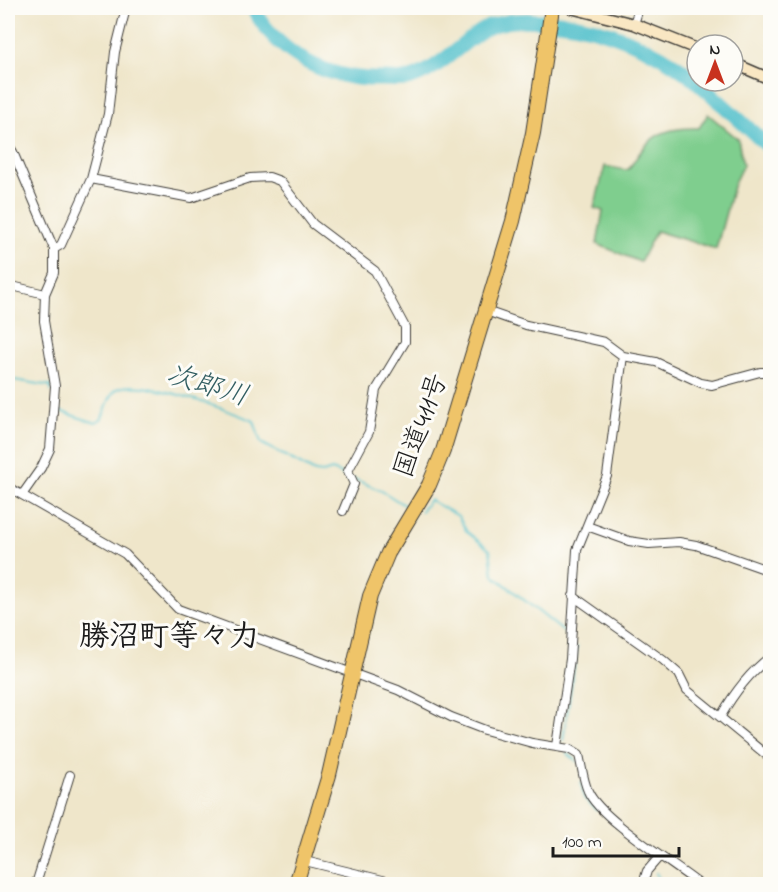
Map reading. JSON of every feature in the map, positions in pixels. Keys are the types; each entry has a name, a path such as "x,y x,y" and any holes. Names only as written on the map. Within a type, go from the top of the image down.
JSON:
{"highway":[{"name":"国道411号","path":"296,885 329,775 375,582 388,553 435,473 516,210 533,133 551,12"}],"street":[{"path":"54,249 61,245 91,179 108,114 115,52 126,8"},
{"path":"571,8 634,24 685,44"},
{"path":"634,24 639,8"},
{"path":"745,68 771,79"},
{"path":"8,144 54,249 54,273 45,294 44,321 55,386 50,450 41,468 22,495"},
{"path":"91,179 191,198 250,178 269,177 280,181 313,224 375,271 405,327 405,342 376,390 369,432 348,471 354,484 343,511"},
{"path":"8,285 45,294"},
{"path":"486,311 526,326 604,342 623,356 656,362 701,383 712,385 760,372 771,372"},
{"path":"557,746 570,659 577,550 607,477 623,356"},
{"path":"8,487 125,554 178,609 398,690 451,717 485,730 532,743 557,746 579,755 588,792 597,804 699,885"},
{"path":"587,526 629,541 649,544 679,542 696,545 771,571"},
{"path":"573,596 663,660 678,674 687,690 722,716 771,758"},
{"path":"722,716 731,698 754,670 771,657"},
{"path":"36,885 70,775"},
{"path":"643,885 648,871 660,856"},
{"path":"305,861 399,885"},
{"path":"768,885 771,880"}],"green space":[{"path":"708,114 738,139 743,165 734,183 716,249 656,231 640,262 597,244 603,211 594,208 605,166 629,169 643,149 656,136 674,129 699,128"}],"waterway":[{"path":"253,8 264,25 291,52 325,70 344,76 364,78 407,79 418,76 483,30 500,23 520,20 559,22 593,29 627,40 675,65 770,148"},
{"name":"次郎川","path":"8,379 51,386 51,391"},
{"name":"次郎川","path":"59,411 96,423 101,420 115,391 125,387 160,390 254,421 261,443 315,472 323,473 332,470 349,477"},
{"name":"次郎川","path":"354,479 382,491 407,507"},
{"name":"次郎川","path":"421,511 430,500 458,516 467,532 490,550 493,575 564,632"},
{"name":"次郎川","path":"563,740 577,647"},
{"name":"次郎川","path":"567,753 578,762"},
{"name":"次郎川","path":"581,782 584,798 597,810"},
{"name":"次郎川","path":"624,833 633,841"},
{"name":"次郎川","path":"656,873 662,884"}],"district":[{"name":"勝沼町等々力","path":"169,638"}]}
